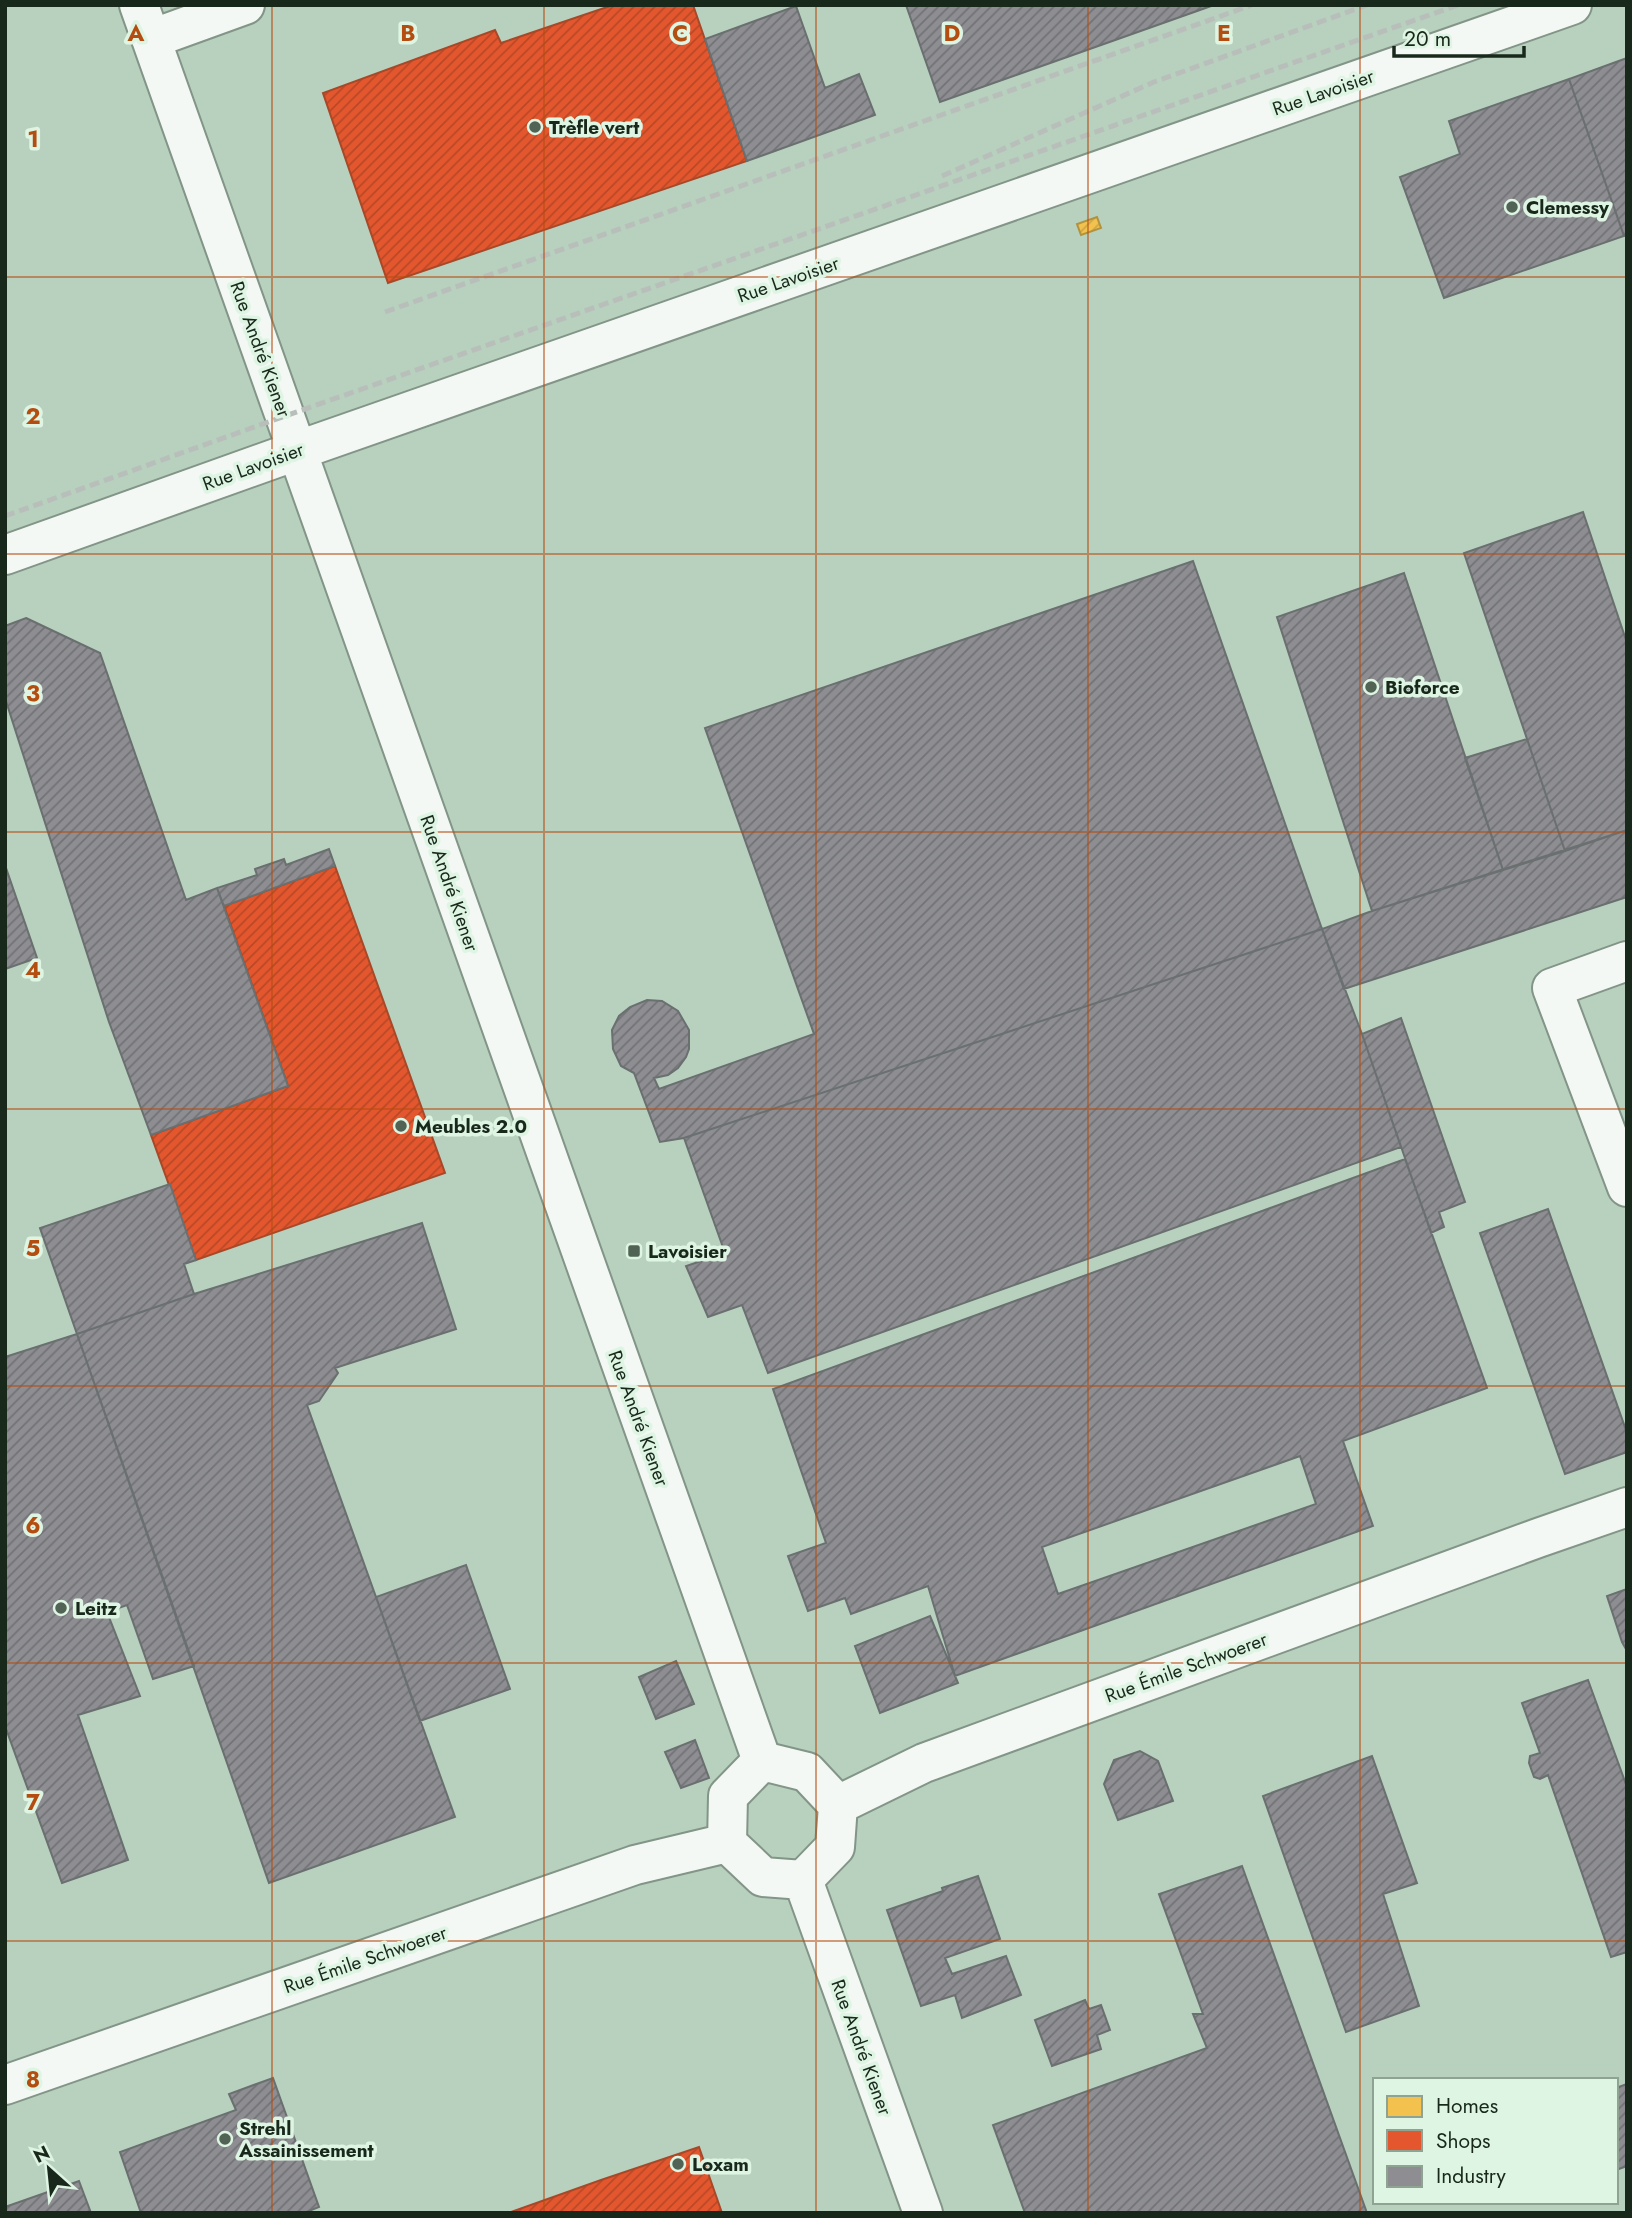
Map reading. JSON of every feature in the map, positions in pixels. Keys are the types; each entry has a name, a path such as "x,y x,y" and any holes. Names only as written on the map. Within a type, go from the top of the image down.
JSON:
{"street":[{"path":"145,22 245,5"},
{"name":"Rue Lavoisier","path":"5,555 1572,5"},
{"name":"Rue André Kiener","path":"145,22 762,1761"},
{"path":"1627,961 1552,988 1627,1187"},
{"name":"Rue Émile Schwoerer","path":"838,1805 924,1763 1627,1507"},
{"path":"762,1761 807,1772 838,1805 835,1847 803,1880 763,1877 727,1843 728,1796 762,1761"},
{"name":"Rue Émile Schwoerer","path":"5,2085 635,1865 727,1843"},
{"name":"Rue André Kiener","path":"803,1880 923,2213"}],"building: Homes":[{"path":"1097,217 1101,228 1081,235 1077,224"}],"building: Shops":[{"name":"Trèfle vert","path":"613,5 693,5 747,161 388,283 323,93 495,30 501,43"},
{"path":"335,866 445,1173 196,1260 151,1135 288,1086 224,906"},
{"name":"Loxam","path":"699,2147 722,2213 508,2213 601,2180"}],"building: Industry":[{"path":"906,5 1214,5 940,102"},
{"path":"796,6 825,88 859,74 875,115 747,161 705,39"},
{"path":"1627,58 1627,235 1624,236 1569,79"},
{"name":"Clemessy","path":"1569,79 1624,236 1444,298 1400,177 1460,154 1449,121"},
{"path":"1583,512 1627,643 1627,830 1565,851 1464,553"},
{"path":"1193,561 1322,929 684,1138 660,1142 634,1073 621,1066 613,1049 612,1030 619,1016 630,1007 647,1000 662,1001 678,1011 689,1030 686,1057 678,1068 668,1075 654,1078 659,1089 814,1034 705,728"},
{"name":"Bioforce","path":"1404,573 1503,870 1372,911 1277,617"},
{"path":"26,618 100,653 186,900 217,888 288,1086 151,1135 109,1022 5,698 5,626"},
{"path":"1527,739 1565,851 1503,870 1465,758"},
{"path":"1627,830 1627,897 1344,989 1322,929"},
{"path":"329,849 335,866 224,906 217,888 257,875 255,869 284,859 286,865"},
{"path":"5,865 37,958 5,969"},
{"path":"1322,929 1401,1147 768,1373 742,1305 708,1317 686,1266 725,1253 684,1138"},
{"path":"1401,1018 1465,1202 1439,1212 1444,1227 1431,1233 1362,1034"},
{"path":"1405,1159 1487,1388 1343,1441 1373,1526 955,1676 928,1586 851,1614 845,1598 808,1611 788,1556 826,1543 773,1389","holes":["1300,1456 1316,1504 1058,1594 1042,1547"]},
{"path":"170,1184 196,1260 184,1264 194,1294 77,1334 40,1228"},
{"path":"1548,1209 1627,1433 1627,1452 1565,1474 1480,1233"},
{"path":"422,1223 456,1329 335,1368 338,1373 319,1401 307,1405 455,1817 269,1883 77,1334 194,1294"},
{"name":"Leitz","path":"77,1334 194,1666 153,1679 127,1605 107,1612 140,1696 78,1715 128,1860 62,1883 5,1726 5,1357"},
{"path":"466,1565 510,1689 420,1721 376,1597"},
{"path":"1627,1589 1627,1651 1607,1596"},
{"path":"930,1616 958,1683 880,1713 855,1646"},
{"path":"676,1661 694,1704 656,1719 639,1677"},
{"path":"1588,1680 1627,1787 1627,1952 1611,1957 1548,1775 1540,1779 1534,1777 1529,1763 1530,1756 1540,1753 1522,1703"},
{"path":"695,1740 709,1778 681,1788 665,1752"},
{"path":"1140,1751 1158,1761 1173,1801 1118,1820 1104,1784 1114,1760"},
{"path":"1372,1756 1417,1883 1383,1894 1419,2006 1346,2032 1263,1796"},
{"path":"1242,1866 1367,2213 1025,2213 993,2125 1207,2048 1193,2014 1203,2014 1159,1894"},
{"path":"978,1876 1000,1939 945,1958 952,1974 1006,1956 1021,1995 962,2018 955,1995 921,2006 887,1910"},
{"path":"1085,2000 1089,2009 1101,2005 1110,2030 1097,2035 1101,2049 1052,2066 1035,2020"},
{"name":"Strehl Assainissement","path":"273,2078 319,2207 304,2213 141,2213 120,2152 236,2110 229,2094"},
{"path":"1627,2084 1627,2166 1618,2169 1618,2087"},
{"path":"79,2181 91,2213 5,2213 5,2207"}],"railway":[{"path":"385,312 1252,5"},
{"path":"942,176 1154,82 1367,5"},
{"path":"5,516 1458,5"}],"place":[{"name":"Trèfle vert","path":"535,127"},
{"name":"Clemessy","path":"1512,207"},
{"name":"Bioforce","path":"1371,687"},
{"name":"Meubles 2.0","path":"401,1126"},
{"name":"Lavoisier","path":"634,1251"},
{"name":"Leitz","path":"61,1608"},
{"name":"Strehl Assainissement","path":"225,2139"},
{"name":"Loxam","path":"678,2164"}]}
